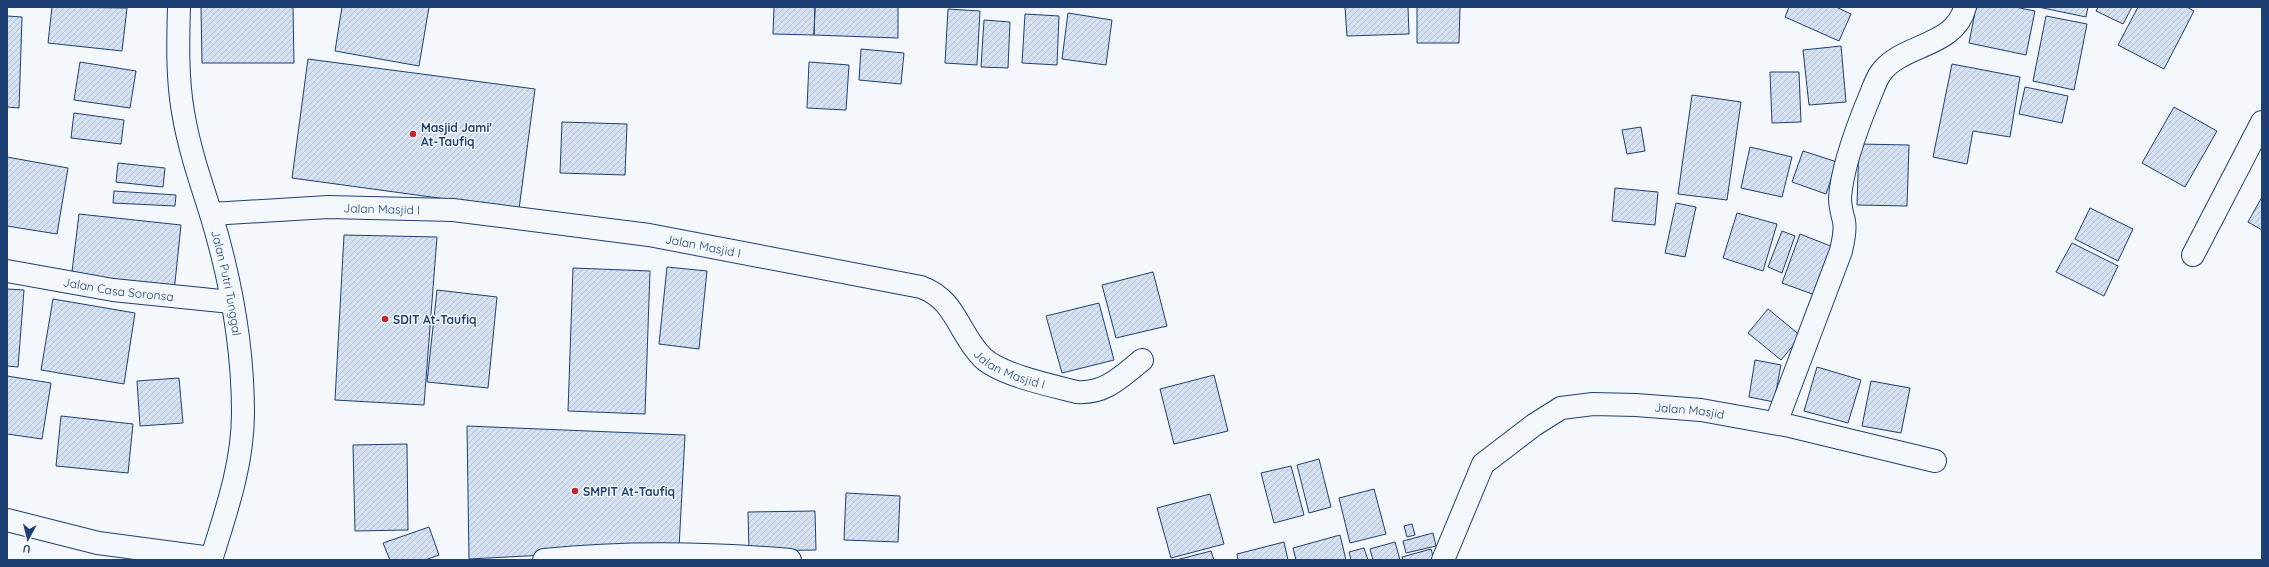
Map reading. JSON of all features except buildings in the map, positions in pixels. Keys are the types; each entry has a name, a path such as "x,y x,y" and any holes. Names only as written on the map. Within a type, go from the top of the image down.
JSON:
{"street":[{"name":"Jalan Putri Tunggal","path":"180,7 179,75 183,112 190,150 211,214 231,302 240,367 242,427 239,461 229,503 211,559"},
{"path":"1776,423 1841,251 1844,237 1844,222 1840,209 1841,187 1857,127 1880,74 1891,62 1951,30 1956,26 1965,7"},
{"path":"2193,254 2262,122"},
{"name":"Jalan Masjid I","path":"211,214 328,207 391,207 453,210 649,235 920,287 940,297 958,320 974,348 984,359 1000,369 1077,392 1089,393 1105,389 1142,360"},
{"name":"Jalan Casa Soronsa","path":"7,271 113,290 231,302"},
{"name":"Jalan Masjid","path":"1444,560 1483,464 1534,425 1561,408 1593,404 1636,405 1701,410 1776,423 1935,461"},
{"path":"7,520 98,543 211,559"},
{"path":"544,560 586,556 668,555 740,556 790,560"}],"place":[{"name":"Masjid Jami' At-Taufiq","path":"413,134"},
{"name":"SDIT At-Taufiq","path":"385,319"},
{"name":"SMPIT At-Taufiq","path":"575,491"}]}
